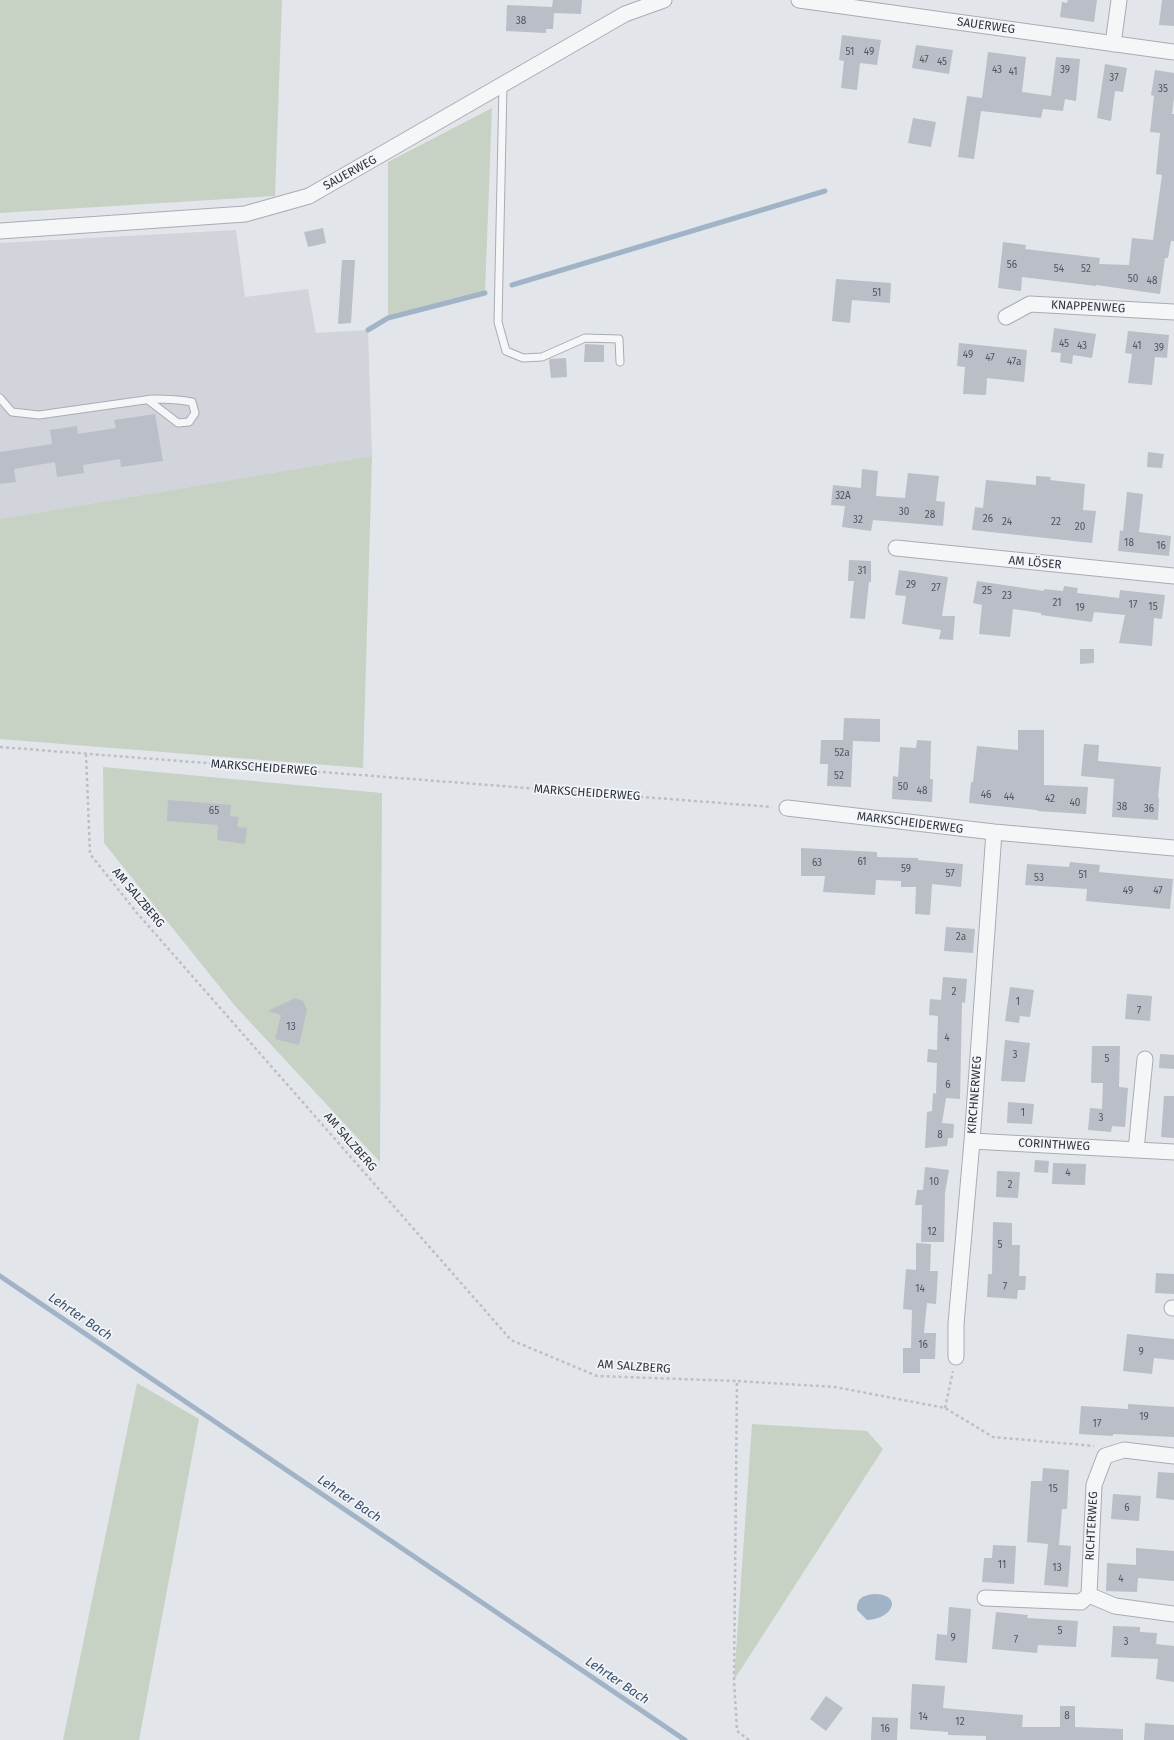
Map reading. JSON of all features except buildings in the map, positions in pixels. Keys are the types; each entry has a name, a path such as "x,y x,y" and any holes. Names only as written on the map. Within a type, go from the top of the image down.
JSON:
{"street":[{"name":"SAUERWEG","path":"0,231 245,214 309,196 625,14 664,0"},
{"name":"SAUERWEG","path":"799,0 1174,52"},
{"path":"1113,44 1119,0"},
{"name":"KNAPPENWEG","path":"1006,317 1030,304 1174,312"},
{"name":"AM LÖSER","path":"896,548 1174,576"},
{"name":"MARKSCHEIDERWEG","path":"787,808 994,832 1174,848"},
{"name":"KIRCHNERWEG","path":"956,1357 956,1324 972,1141 994,832"},
{"path":"1136,1150 1145,1058"},
{"name":"CORINTHWEG","path":"972,1141 1174,1152"},
{"name":"RICHTERWEG","path":"1089,1595 1094,1485 1105,1456 1124,1450 1174,1456"},
{"path":"985,1598 1081,1602 1089,1595 1115,1606 1174,1614"}],"lane":[{"path":"503,85 498,322 506,351 523,358 542,357 585,338 619,339 620,362"},
{"path":"0,398 12,412 40,414 148,400 179,399 192,402 195,413 189,422 178,424 148,400"}],"path":[{"name":"MARKSCHEIDERWEG","path":"0,747 787,808"},
{"name":"AM SALZBERG","path":"86,754 90,854 142,919 511,1340 597,1376 737,1381 835,1387 945,1408"},
{"path":"956,1357 945,1408 993,1437 1095,1446"},
{"path":"737,1381 734,1680 736,1731 749,1740"}],"shaded area":[{"path":"236,230 245,297 308,289 316,333 368,330 372,456 0,519 0,243"}],"green space":[{"path":"0,0 282,0 275,196 0,213"},
{"path":"492,108 485,293 388,318 388,162"},
{"path":"372,456 363,768 0,739 0,519"},
{"path":"103,767 382,793 380,1162 236,1007 104,843"},
{"path":"137,1383 199,1419 139,1740 63,1740"},
{"path":"752,1424 867,1431 883,1449 734,1680"}],"water":[{"path":"874,1594 883,1595 889,1598 892,1602 892,1607 884,1616 867,1620 857,1610 857,1606 861,1598"}],"waterway":[{"path":"512,285 825,191"},
{"path":"368,330 388,318 485,293"},
{"name":"Lehrter Bach","path":"0,1276 685,1740"}]}
